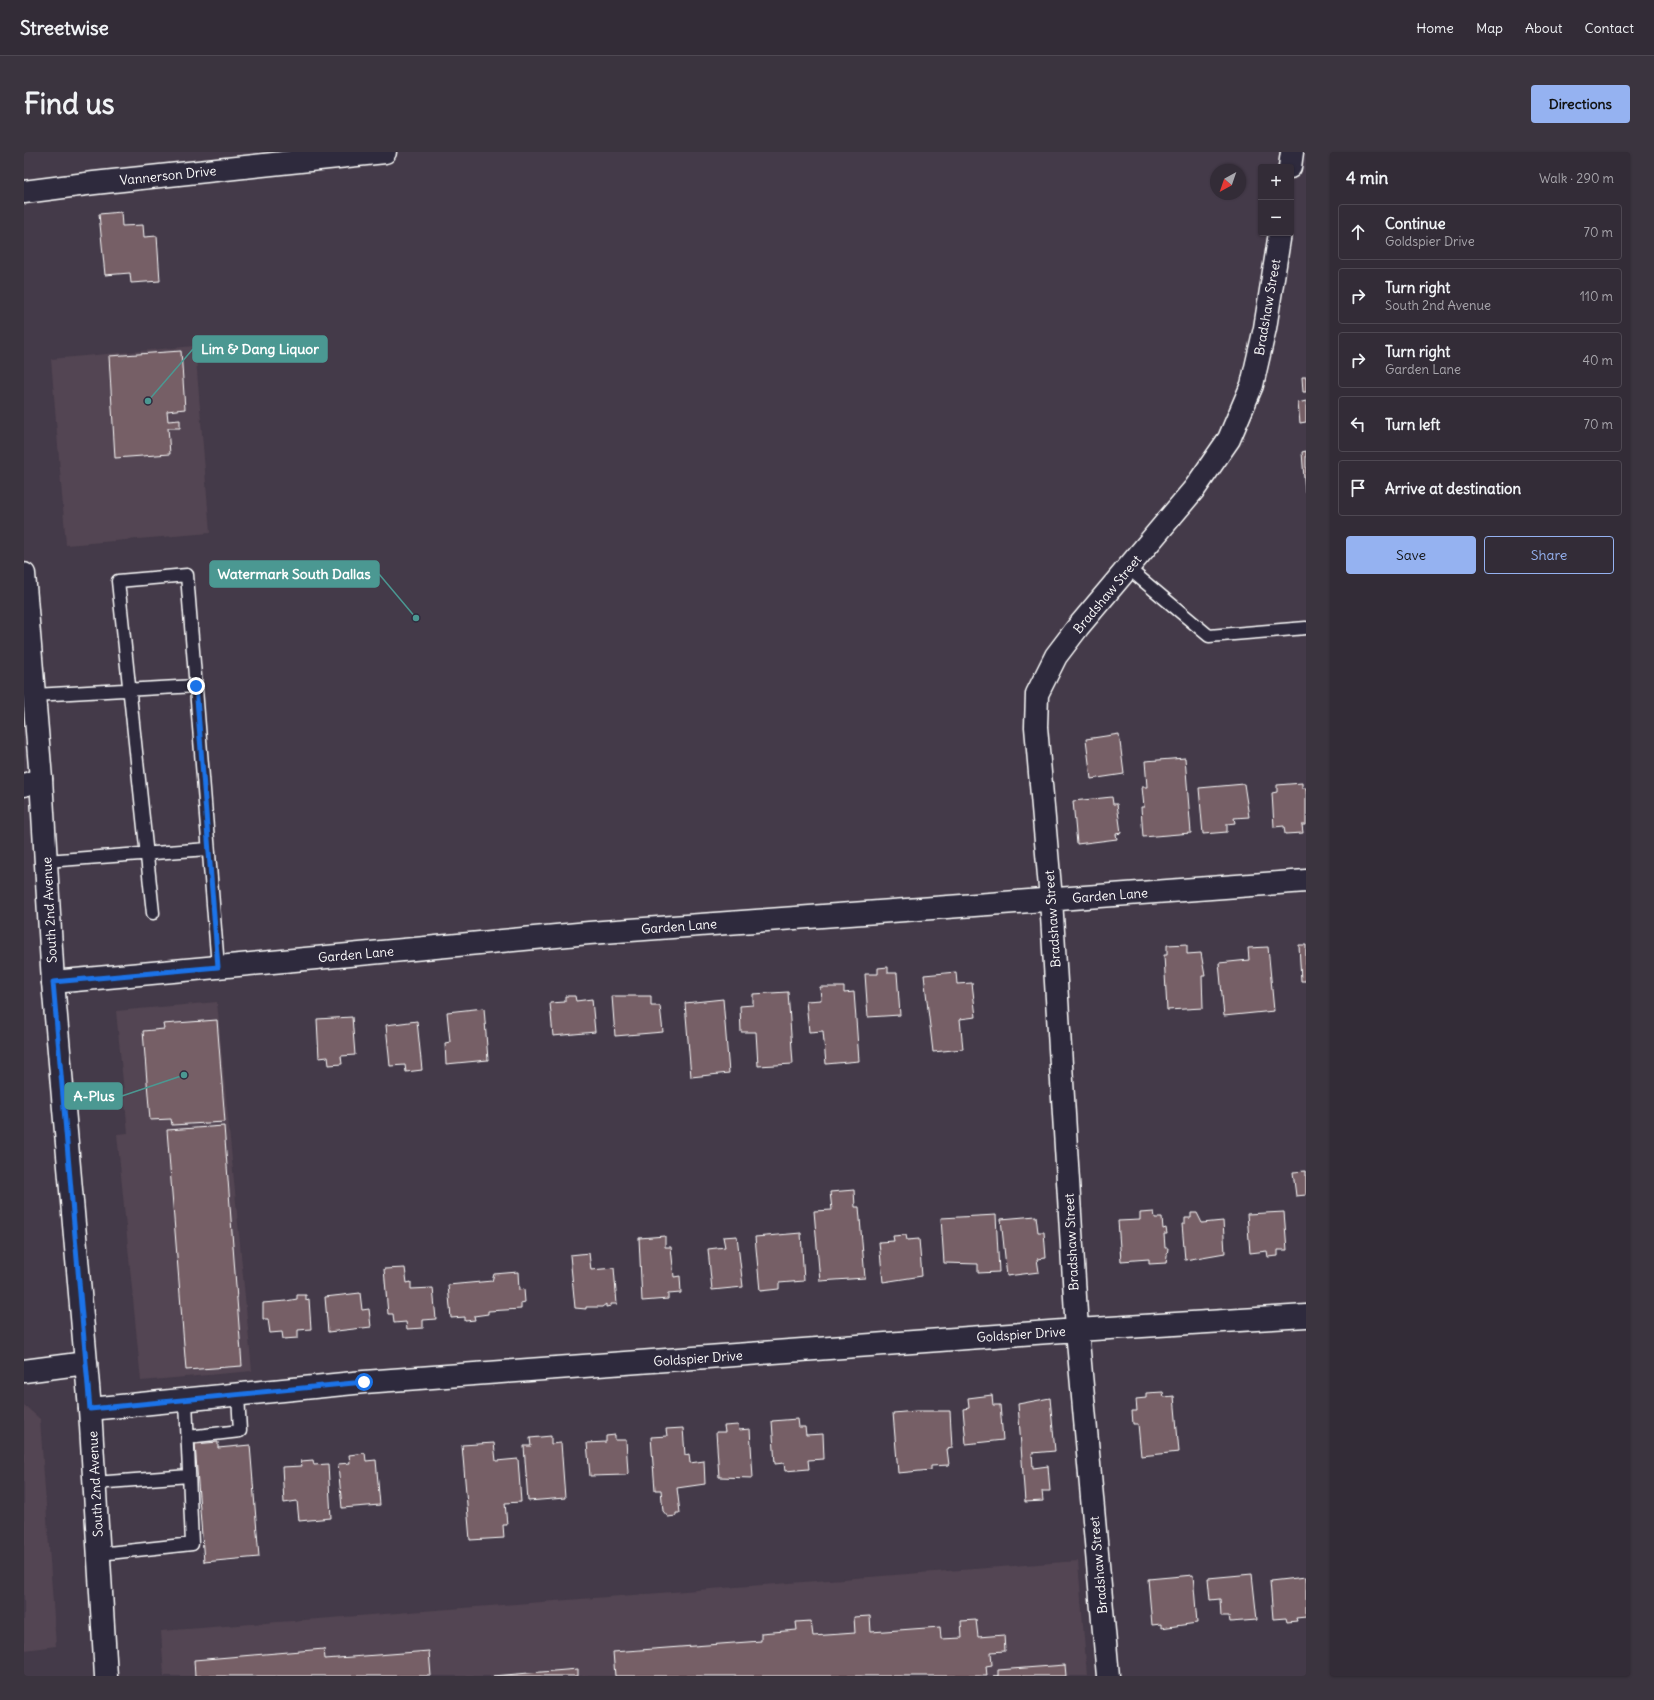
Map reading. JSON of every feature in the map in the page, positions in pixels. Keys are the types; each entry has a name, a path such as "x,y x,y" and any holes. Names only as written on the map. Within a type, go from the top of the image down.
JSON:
{"street":[{"name":"Vannerson Drive","path":"24,192 102,182 385,152"},
{"path":"1290,164 1292,152"},
{"name":"Bradshaw Street","path":"1108,1676 1077,1330 1051,899 1036,727 1037,694 1056,656 1078,627 1195,488 1229,439 1252,385 1266,328 1280,236"},
{"name":"South 2nd Avenue","path":"24,574 26,615 34,696 30,719 32,782 46,861 53,982 90,1409 106,1676"},
{"name":"Garden Lane","path":"53,982 589,933 1306,881"},
{"name":"Goldspier Drive","path":"90,1409 364,1382 1077,1330 1306,1316"},
{"path":"24,1371 86,1363"}],"lane":[{"path":"1128,568 1209,636 1306,628"},
{"path":"153,913 118,581 187,575 218,967"},
{"path":"34,696 196,686"},
{"path":"46,861 208,849"},
{"path":"188,1437 240,1431 238,1395"},
{"path":"99,1554 192,1544 186,1400"},
{"path":"94,1483 189,1476"}],"shaded area":[{"path":"195,346 210,533 66,545 51,359"},
{"path":"217,1002 252,1371 141,1381 117,1134 128,1133 116,1011"},
{"path":"24,1405 40,1419 56,1646 24,1650"},
{"path":"1078,1561 1087,1676 164,1676 161,1631"}],"building":[{"path":"121,212 122,226 143,225 144,237 157,236 160,281 131,283 130,273 105,275 99,214"},
{"path":"181,351 185,409 167,411 168,421 180,420 180,428 168,428 170,454 115,458 109,356"},
{"path":"1302,377 1306,377 1306,392 1303,392"},
{"path":"1306,401 1306,422 1300,423 1298,403"},
{"path":"1306,451 1306,492 1305,492 1302,452"},
{"path":"1119,734 1124,774 1091,779 1086,739"},
{"path":"1185,758 1191,833 1143,837 1141,807 1144,807 1142,787 1147,787 1145,761"},
{"path":"1302,783 1302,788 1306,788 1306,825 1302,825 1303,833 1285,834 1284,826 1274,827 1272,793 1277,792 1277,785"},
{"path":"1244,784 1249,817 1234,818 1235,823 1227,824 1227,832 1203,834 1199,788"},
{"path":"1112,797 1113,804 1117,804 1121,833 1116,834 1117,839 1077,844 1073,801"},
{"path":"1187,944 1187,954 1201,953 1205,976 1202,976 1203,1008 1167,1010 1164,955 1167,955 1167,945"},
{"path":"1299,945 1306,945 1306,981 1301,981"},
{"path":"1268,947 1274,1011 1224,1016 1219,963 1249,960 1248,948"},
{"path":"888,967 888,973 897,973 900,1015 868,1017 865,974 878,974 878,968"},
{"path":"956,972 957,984 972,983 976,1017 960,1019 963,1049 933,1052 924,975"},
{"path":"820,987 844,987 844,993 854,992 859,1061 826,1064 823,1031 809,1032 806,1001 821,1000"},
{"path":"788,992 793,1064 758,1066 756,1032 741,1032 740,1006 753,1005 753,994"},
{"path":"565,996 575,996 576,1001 592,999 595,1032 553,1036 550,1003 565,1002"},
{"path":"612,996 651,996 651,1006 660,1006 663,1032 615,1036"},
{"path":"723,999 729,1073 691,1077 685,1003"},
{"path":"484,1008 488,1060 446,1064 445,1043 450,1042 447,1012"},
{"path":"352,1017 355,1055 341,1056 342,1064 329,1065 328,1057 319,1058 317,1019"},
{"path":"217,1020 225,1122 172,1125 171,1119 150,1120 143,1031 164,1029 163,1024"},
{"path":"417,1021 422,1070 406,1072 405,1065 390,1066 386,1025"},
{"path":"224,1126 242,1366 186,1370 167,1130"},
{"path":"1306,1171 1306,1195 1296,1196 1293,1172"},
{"path":"854,1190 855,1207 859,1207 865,1278 820,1281 814,1211 832,1210 830,1192"},
{"path":"1154,1212 1155,1218 1162,1218 1163,1229 1166,1228 1167,1234 1164,1234 1165,1248 1168,1248 1166,1263 1149,1264 1149,1259 1121,1261 1118,1221 1140,1220 1140,1213"},
{"path":"1284,1212 1287,1250 1278,1250 1278,1256 1268,1257 1267,1251 1250,1253 1247,1214"},
{"path":"1191,1213 1197,1213 1202,1223 1223,1221 1225,1253 1185,1260 1182,1224 1185,1224 1185,1218 1191,1218"},
{"path":"996,1215 999,1272 978,1273 978,1264 944,1263 941,1218"},
{"path":"1036,1216 1038,1232 1044,1232 1046,1258 1037,1259 1039,1272 1007,1276 1001,1219"},
{"path":"801,1233 804,1281 779,1283 779,1289 760,1291 755,1237"},
{"path":"906,1235 907,1240 919,1239 922,1276 883,1282 879,1242 894,1241 893,1236"},
{"path":"665,1236 665,1247 671,1247 674,1277 680,1276 681,1293 668,1294 668,1299 642,1301 639,1238"},
{"path":"737,1236 743,1287 712,1290 708,1249 725,1247 723,1237"},
{"path":"589,1253 591,1270 614,1268 617,1304 611,1304 611,1306 606,1307 606,1304 602,1307 586,1307 586,1309 575,1308 570,1255"},
{"path":"405,1268 407,1283 411,1282 411,1289 433,1288 436,1319 423,1320 423,1328 407,1329 406,1322 394,1323 393,1314 388,1314 384,1269"},
{"path":"518,1272 519,1290 524,1289 525,1302 521,1303 521,1309 488,1311 488,1314 474,1316 475,1320 465,1321 465,1317 451,1318 448,1285 492,1281 494,1274"},
{"path":"360,1293 362,1310 369,1309 371,1327 328,1332 325,1297"},
{"path":"297,1295 306,1295 306,1300 309,1299 311,1329 298,1330 298,1338 283,1339 282,1332 270,1333 268,1319 263,1319 263,1303 297,1299"},
{"path":"1163,1392 1164,1397 1174,1396 1179,1452 1141,1456 1138,1424 1133,1424 1132,1411 1137,1411 1136,1399 1146,1398 1146,1393"},
{"path":"992,1395 993,1405 1000,1405 1003,1440 966,1444 963,1409 969,1408 968,1398"},
{"path":"1050,1398 1055,1451 1032,1453 1033,1468 1048,1466 1050,1491 1042,1491 1043,1501 1025,1502 1018,1404"},
{"path":"950,1411 952,1448 947,1449 949,1465 931,1466 931,1470 898,1473 893,1413"},
{"path":"797,1419 798,1427 805,1427 806,1435 823,1434 824,1459 808,1460 809,1469 785,1471 784,1463 775,1464 772,1421"},
{"path":"738,1425 739,1430 750,1429 753,1478 719,1477 716,1432 725,1432 724,1426"},
{"path":"683,1428 685,1455 689,1454 690,1463 704,1461 705,1484 677,1488 680,1513 676,1513 676,1516 668,1517 663,1511 661,1490 655,1490 651,1437 667,1436 666,1429"},
{"path":"615,1435 615,1440 626,1440 628,1473 626,1475 590,1476 587,1443 606,1442 606,1436"},
{"path":"551,1436 551,1444 561,1443 565,1498 528,1501 524,1446 531,1446 530,1438"},
{"path":"218,1442 218,1448 250,1445 259,1557 204,1562 195,1444"},
{"path":"494,1443 496,1461 518,1459 521,1502 505,1503 507,1525 503,1525 504,1538 470,1540 462,1445"},
{"path":"365,1453 366,1461 376,1460 380,1505 342,1508 338,1464 350,1463 349,1455"},
{"path":"313,1460 314,1465 328,1464 331,1518 299,1521 297,1501 284,1503 282,1467 302,1466 301,1461"},
{"path":"1252,1574 1257,1620 1230,1622 1229,1616 1221,1616 1220,1599 1210,1600 1208,1578"},
{"path":"1193,1575 1197,1623 1161,1628 1161,1624 1152,1625 1148,1579"},
{"path":"1306,1577 1306,1617 1296,1618 1297,1621 1287,1622 1286,1618 1273,1619 1270,1581"},
{"path":"870,1616 871,1632 940,1627 941,1639 962,1638 961,1621 976,1620 978,1637 1004,1635 1005,1651 991,1652 992,1665 986,1666 987,1676 615,1676 613,1652 761,1641 761,1633 797,1630 796,1622 811,1621 813,1636 855,1633 854,1617"},
{"path":"324,1649 325,1659 429,1651 431,1676 195,1676 194,1660"},
{"path":"1065,1665 1066,1676 998,1676 998,1670"},
{"path":"578,1669 578,1676 493,1676"}],"place":[{"name":"Lim & Dang Liquor","path":"148,401"},
{"name":"Watermark South Dallas","path":"416,618"},
{"name":"A-Plus","path":"184,1075"}],"route":[{"path":"196,686 218,967 53,982 90,1409 364,1382"}]}
